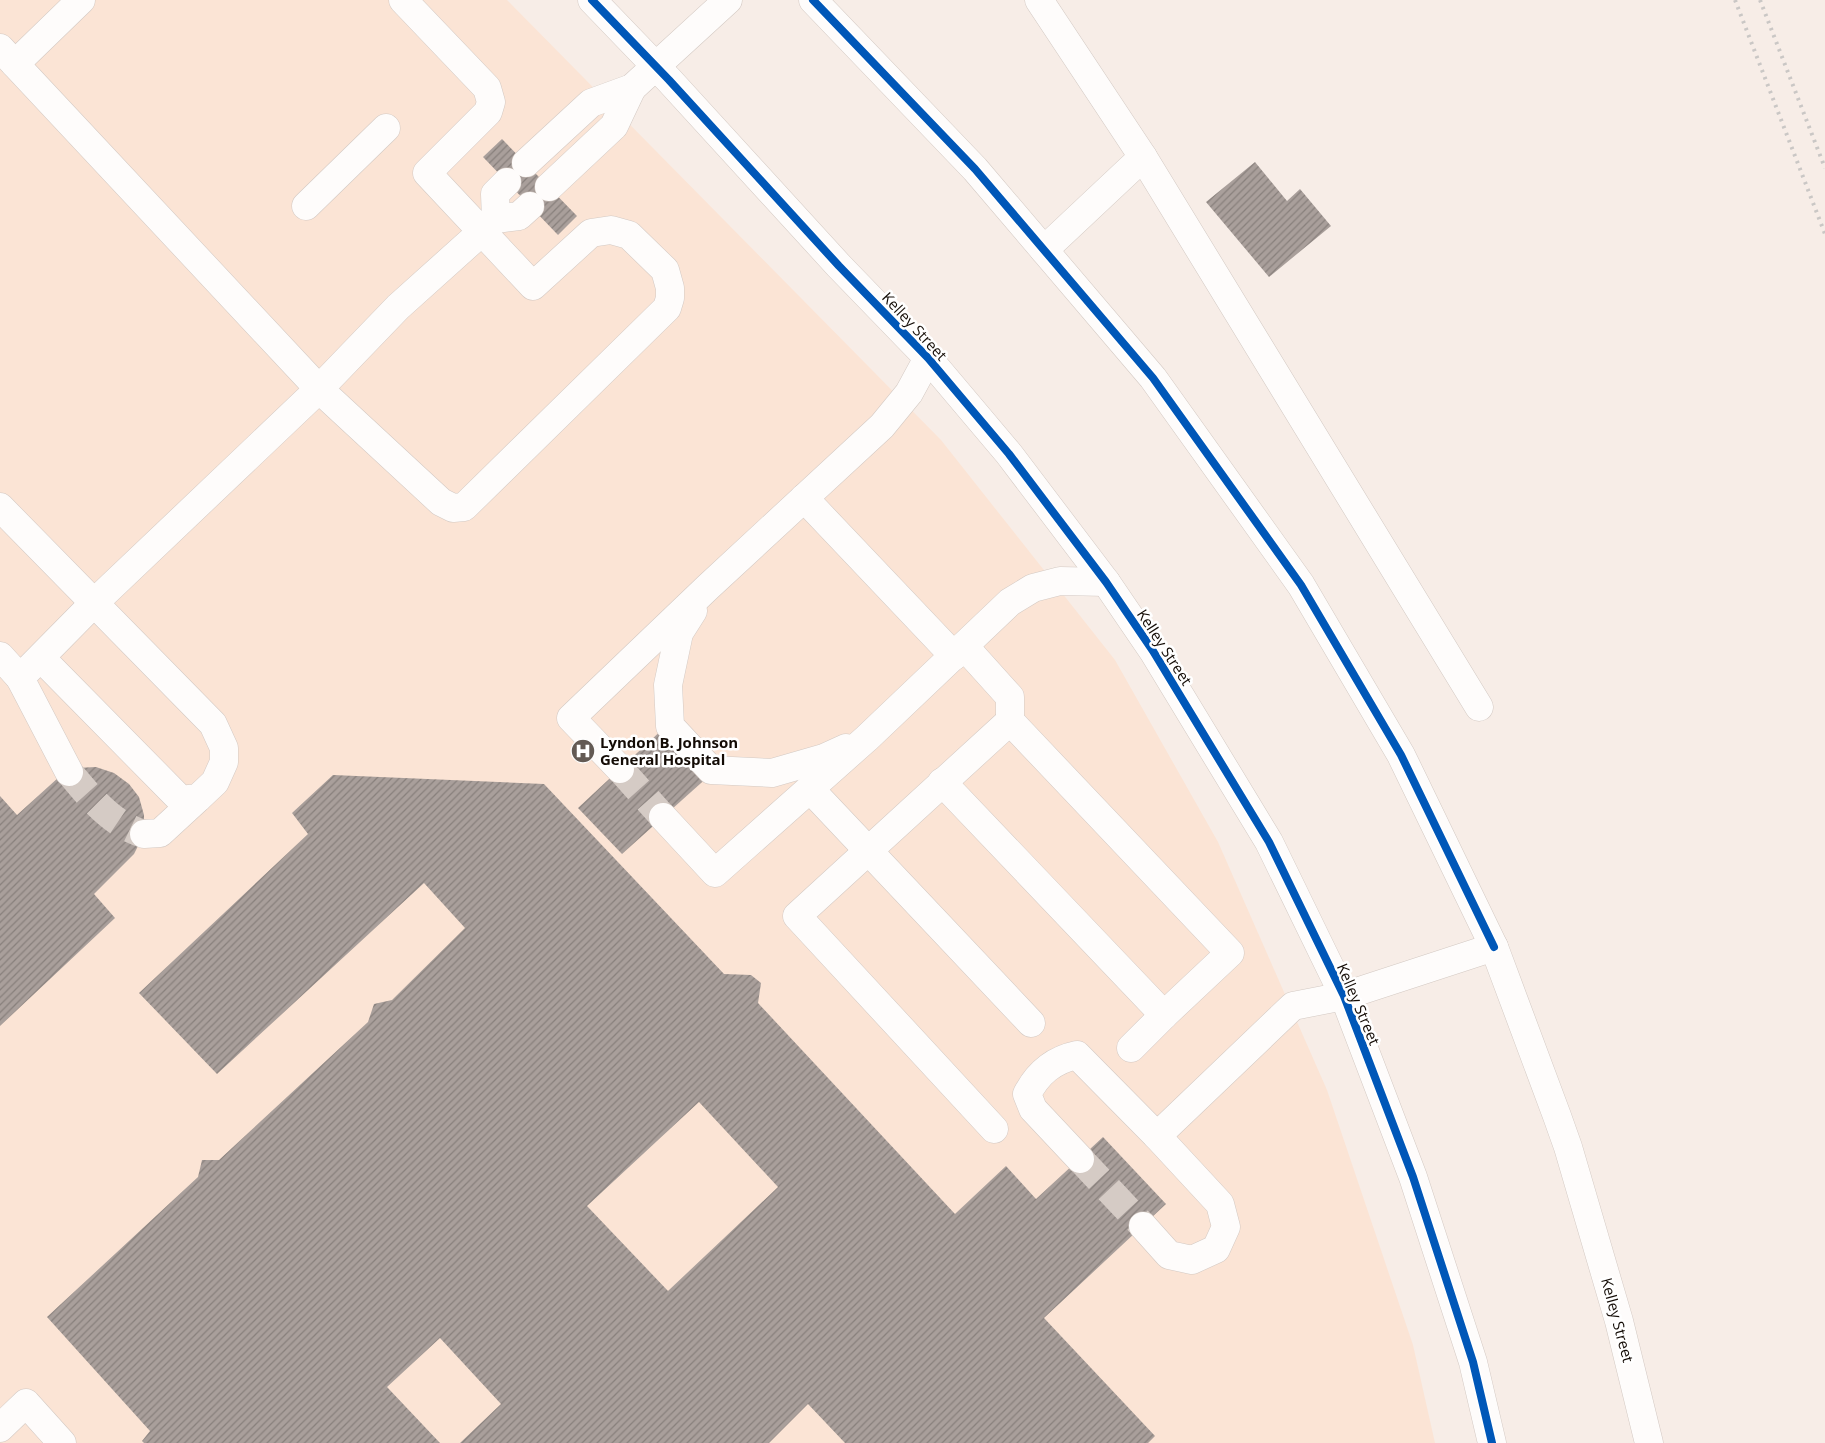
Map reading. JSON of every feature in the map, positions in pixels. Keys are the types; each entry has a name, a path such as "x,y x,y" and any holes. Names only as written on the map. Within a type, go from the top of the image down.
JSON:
{"main road":[{"path":"81,0 8,56 319,388 441,502 454,508 464,507 667,308 670,288 665,270 628,235 611,230 591,233 533,286 489,225 427,173 488,112 491,102 487,88 403,0"},
{"name":"Kelley Street","path":"592,0 656,66 839,266 928,358 1009,454 1106,582 1153,651 1269,842 1344,996 1416,1187 1473,1362 1492,1443"},
{"path":"550,187 614,126 632,88 728,0"},
{"name":"Kelley Street","path":"813,0 975,169 1153,378 1301,585 1401,755 1494,947 1568,1147 1619,1321 1649,1443"},
{"path":"1039,0 1143,157 1479,707"},
{"path":"526,163 591,103 632,88"},
{"path":"306,206 386,128"},
{"path":"1044,250 1143,157"},
{"path":"489,225 495,194 507,182"},
{"path":"20,678 95,602 319,388 398,307 489,225 519,216 530,206"},
{"path":"620,769 571,718 708,586 882,426 909,393 928,358"},
{"path":"804,498 959,651 1010,697 1010,721 1230,953 1164,1014 1131,1048"},
{"path":"0,507 213,724 224,748 224,762 215,782 160,832 144,834"},
{"path":"663,816 715,873 867,738 1010,602 1033,588 1060,581 1106,582"},
{"path":"708,586 679,633 668,685 670,726 711,770 772,773 824,758 867,738"},
{"path":"0,656 20,678 68,772"},
{"path":"41,658 182,800 198,798"},
{"path":"994,1129 797,916 1010,721"},
{"path":"942,782 1164,1014"},
{"path":"810,788 868,852 1031,1023"},
{"path":"1158,1136 1293,1006 1344,996 1494,947"},
{"path":"1080,1158 1033,1109 1027,1094 1033,1083 1049,1065 1064,1058 1077,1055 1158,1136 1220,1204 1226,1227 1216,1249 1192,1260 1169,1255 1143,1226"},
{"path":"0,1428 26,1403 62,1443"}],"shaded area":[{"name":"Lyndon B. Johnson General Hospital","path":"0,0 507,0 941,440 1115,660 1218,842 1327,1090 1413,1345 1435,1443 0,1443"}],"building":[{"path":"502,139 577,216 558,235 483,157"},
{"path":"1255,162 1287,201 1300,189 1331,226 1269,277 1206,202"},
{"path":"666,726 711,774 622,854 578,808"},
{"path":"96,767 114,773 129,784 139,797 144,815 144,834 134,854 94,894 115,918 0,1026 0,796 17,815 59,777 76,768"},
{"path":"333,775 544,784 724,974 751,975 761,983 758,1003 955,1214 1006,1166 1036,1199 1103,1137 1166,1204 1044,1318 1155,1436 1148,1443 845,1443 808,1404 769,1443 460,1443 501,1404 440,1338 387,1387 440,1443 144,1443 142,1441 150,1431 47,1317 198,1177 202,1160 219,1160 368,1022 374,1004 392,1000 465,928 424,883 217,1074 139,993 308,834 292,813","holes":["699,1102 778,1187 668,1291 587,1206"]}],"tunnel":[{"path":"620,769 663,817"},
{"path":"69,772 93,800 111,817 121,824 144,834"},
{"path":"1080,1159 1143,1226"}],"railway":[{"path":"1735,0 1825,234"},
{"path":"1760,0 1825,168"}],"cycle path":[{"path":"592,0 669,80 839,266 928,358 1009,454 1106,582 1153,651 1269,842 1344,996 1413,1177 1473,1362 1492,1443"},
{"path":"813,0 975,169 1153,378 1301,585 1401,755 1494,947"}],"place":[{"name":"Lyndon B. Johnson General Hospital","path":"583,751"}]}
